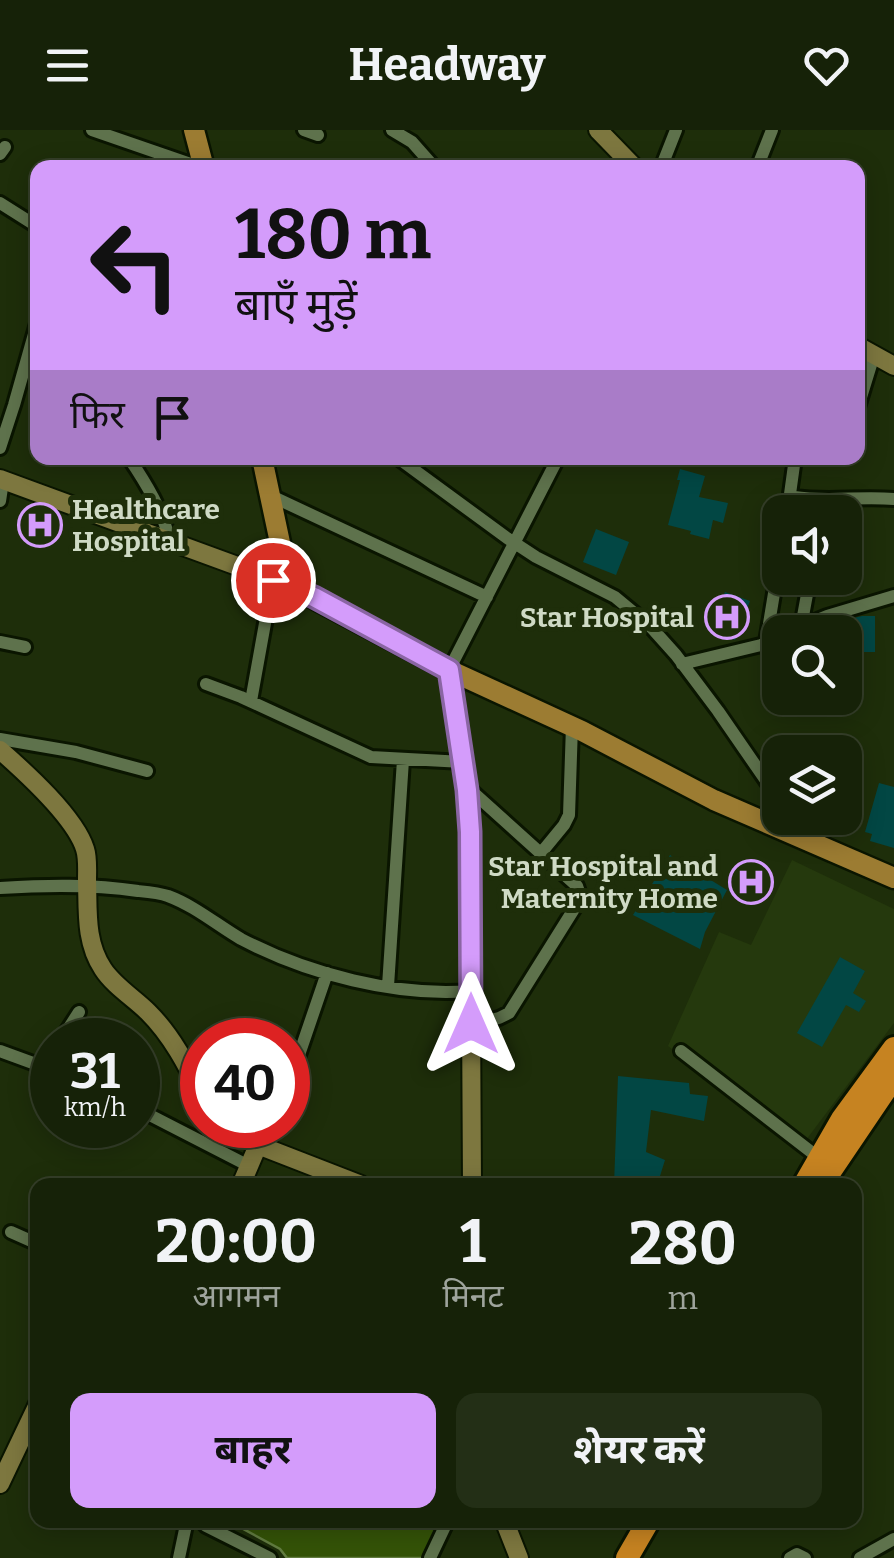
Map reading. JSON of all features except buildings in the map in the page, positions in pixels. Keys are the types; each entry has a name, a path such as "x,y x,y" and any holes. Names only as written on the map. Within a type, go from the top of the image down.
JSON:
{"highway":[{"path":"808,1178 842,1120 894,1048"},
{"path":"827,1178 894,1077"},
{"path":"611,1558 626,1528"},
{"path":"627,1558 644,1528"}],"main road":[{"path":"194,130 201,160"},
{"path":"264,465 281,582 449,670 572,726 714,800 762,816"},
{"path":"809,835 894,878"}],"street":[{"path":"92,130 180,160"},
{"path":"392,130 412,142 428,160"},
{"path":"598,130 628,160"},
{"path":"664,160 676,130"},
{"path":"760,160 772,130"},
{"path":"0,202 30,221"},
{"path":"0,448 30,350"},
{"path":"866,350 894,366"},
{"path":"134,465 166,523 170,542"},
{"path":"407,465 514,544 615,597 650,626 762,773"},
{"path":"472,1178 470,832 449,670 554,465"},
{"path":"790,494 794,465"},
{"path":"0,502 2,480 281,582 251,701"},
{"path":"270,495 487,597"},
{"path":"862,497 894,500"},
{"path":"830,615 894,596"},
{"path":"0,642 25,647"},
{"path":"682,664 762,642"},
{"path":"206,684 371,757 463,762"},
{"path":"541,853 569,815 572,726"},
{"path":"0,739 76,752 147,771"},
{"path":"0,750 75,829 85,848 88,927 103,970 170,1036 180,1055"},
{"path":"388,986 403,760"},
{"path":"466,786 580,890 579,901 509,1013 471,1024"},
{"path":"0,888 87,885 166,895 283,959 327,973 416,991 471,991"},
{"path":"310,1023 327,973"},
{"path":"75,1018 79,1012"},
{"path":"0,1050 30,1061"},
{"path":"681,1052 819,1158"},
{"path":"160,1120 249,1166"},
{"path":"244,1178 257,1148"},
{"path":"266,1148 343,1178"},
{"path":"11,1232 30,1240"},
{"path":"0,1484 30,1421"},
{"path":"179,1558 185,1528"},
{"path":"223,1528 270,1558"},
{"path":"430,1558 444,1528"},
{"path":"507,1528 518,1558"},
{"path":"860,1558 894,1539"},
{"path":"790,1558 797,1554 806,1558"}],"shaded area":[{"path":"792,860 894,909 894,1023 800,1148 668,1046 719,932 751,945"},
{"path":"242,1528 436,1528 423,1558 287,1558 280,1549"}],"place":[{"name":"Healthcare Hospital","path":"40,525"},
{"name":"Star Hospital","path":"727,617"},
{"name":"Star Hospital and Maternity Home","path":"751,882"}],"route":[{"path":"273,580 314,597 449,670 470,832 471,1024"}]}
